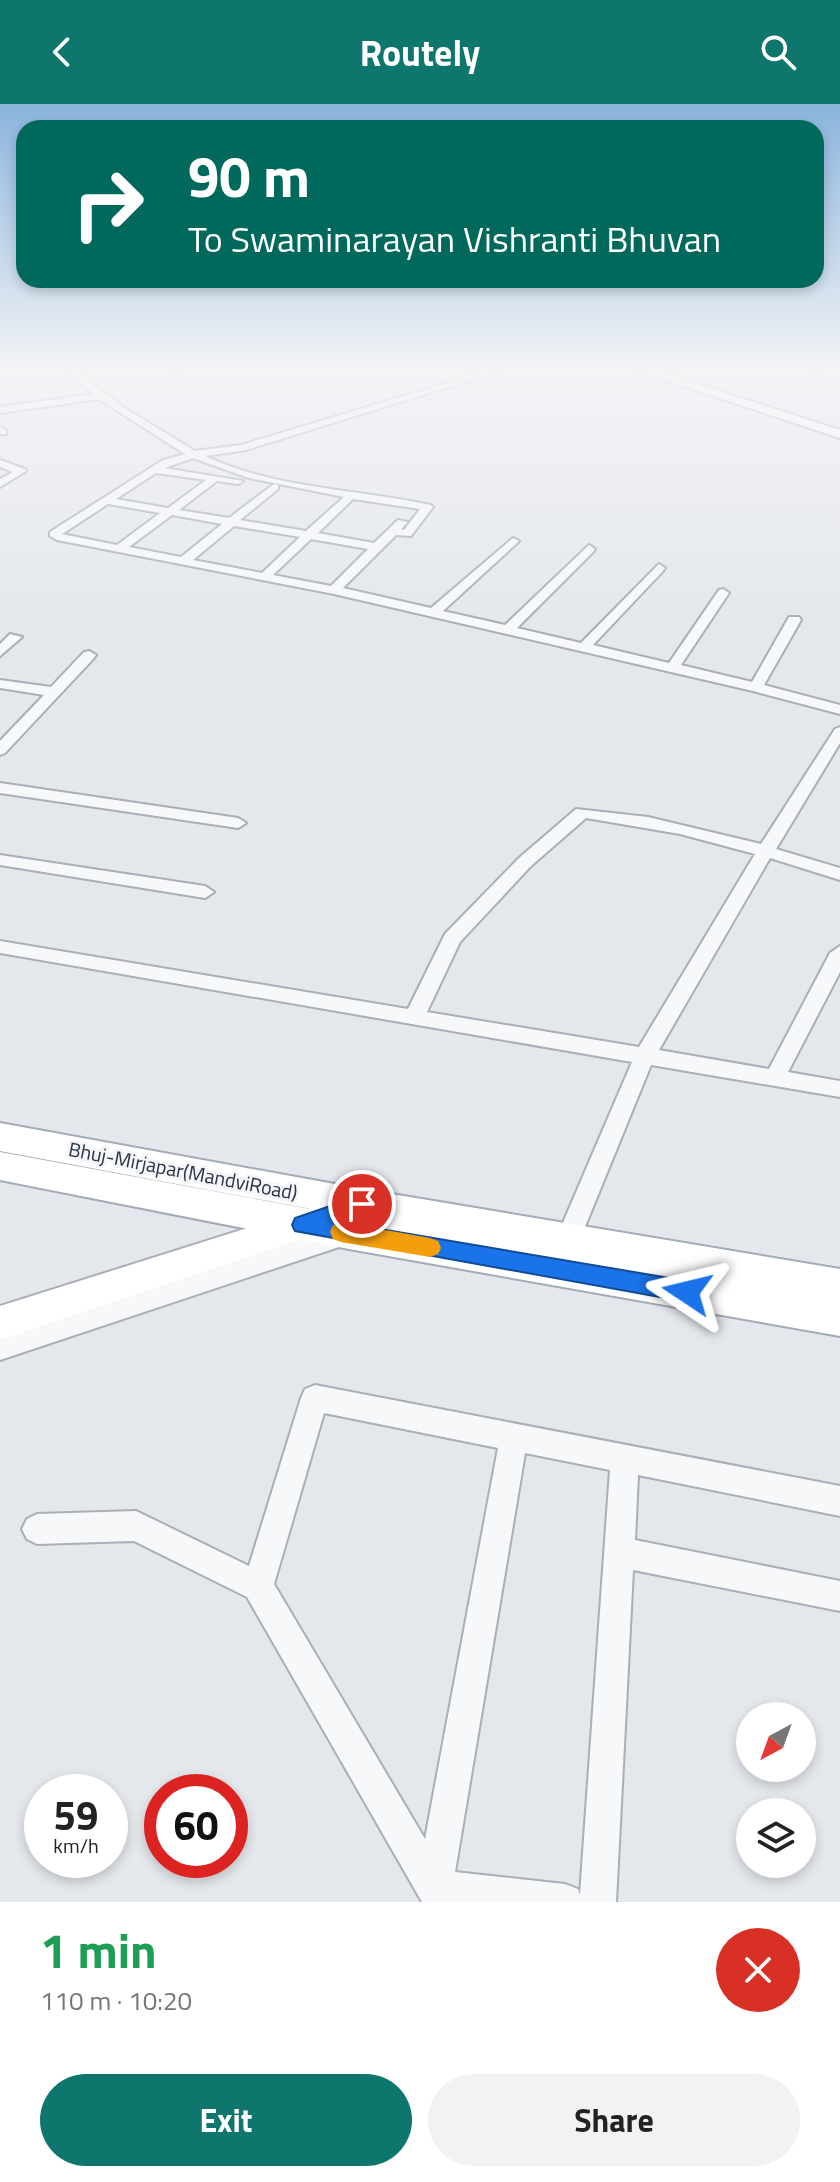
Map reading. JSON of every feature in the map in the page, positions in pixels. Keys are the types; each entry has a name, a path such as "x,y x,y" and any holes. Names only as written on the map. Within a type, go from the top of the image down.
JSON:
{"main road":[{"name":"Bhuj-Mirjapar(MandviRoad)","path":"0,1137 356,1219 840,1318"},
{"name":"Bhuj-Mirjapar(MandviRoad)","path":"0,1166 303,1225 356,1219 568,1239 840,1286"},
{"path":"0,1323 303,1225"}],"street":[{"path":"393,531 407,534 427,507 328,491 227,469 195,454 154,470 54,534 334,590 756,687 840,710"},
{"path":"0,463 21,471 0,484"},
{"path":"154,470 409,510 408,516 334,590"},
{"path":"119,549 215,478"},
{"path":"184,561 274,487"},
{"path":"265,576 348,499"},
{"path":"108,501 377,547"},
{"path":"434,613 513,541"},
{"path":"508,630 589,549"},
{"path":"583,648 659,568"},
{"path":"672,668 723,593"},
{"path":"756,687 794,620"},
{"path":"0,652 15,637"},
{"path":"0,750 89,655"},
{"path":"0,684 55,692"},
{"path":"568,1239 644,1057 811,774 840,732"},
{"path":"0,788 238,823"},
{"path":"414,1018 452,939 525,862 582,813 624,816 710,834 840,874"},
{"path":"0,860 205,892"},
{"path":"0,947 840,1089"},
{"path":"775,1077 840,953"},
{"path":"0,1348 356,1219"},
{"path":"258,1586 315,1398 840,1501"},
{"path":"439,1895 514,1437"},
{"path":"598,1902 625,1459"},
{"path":"37,1529 136,1526 258,1586 439,1895"},
{"path":"619,1552 840,1596"},
{"path":"439,1895 565,1902"}],"slow traffic":[{"path":"341,1232 430,1248"}],"route":[{"path":"362,1204 303,1225 687,1292"}]}
